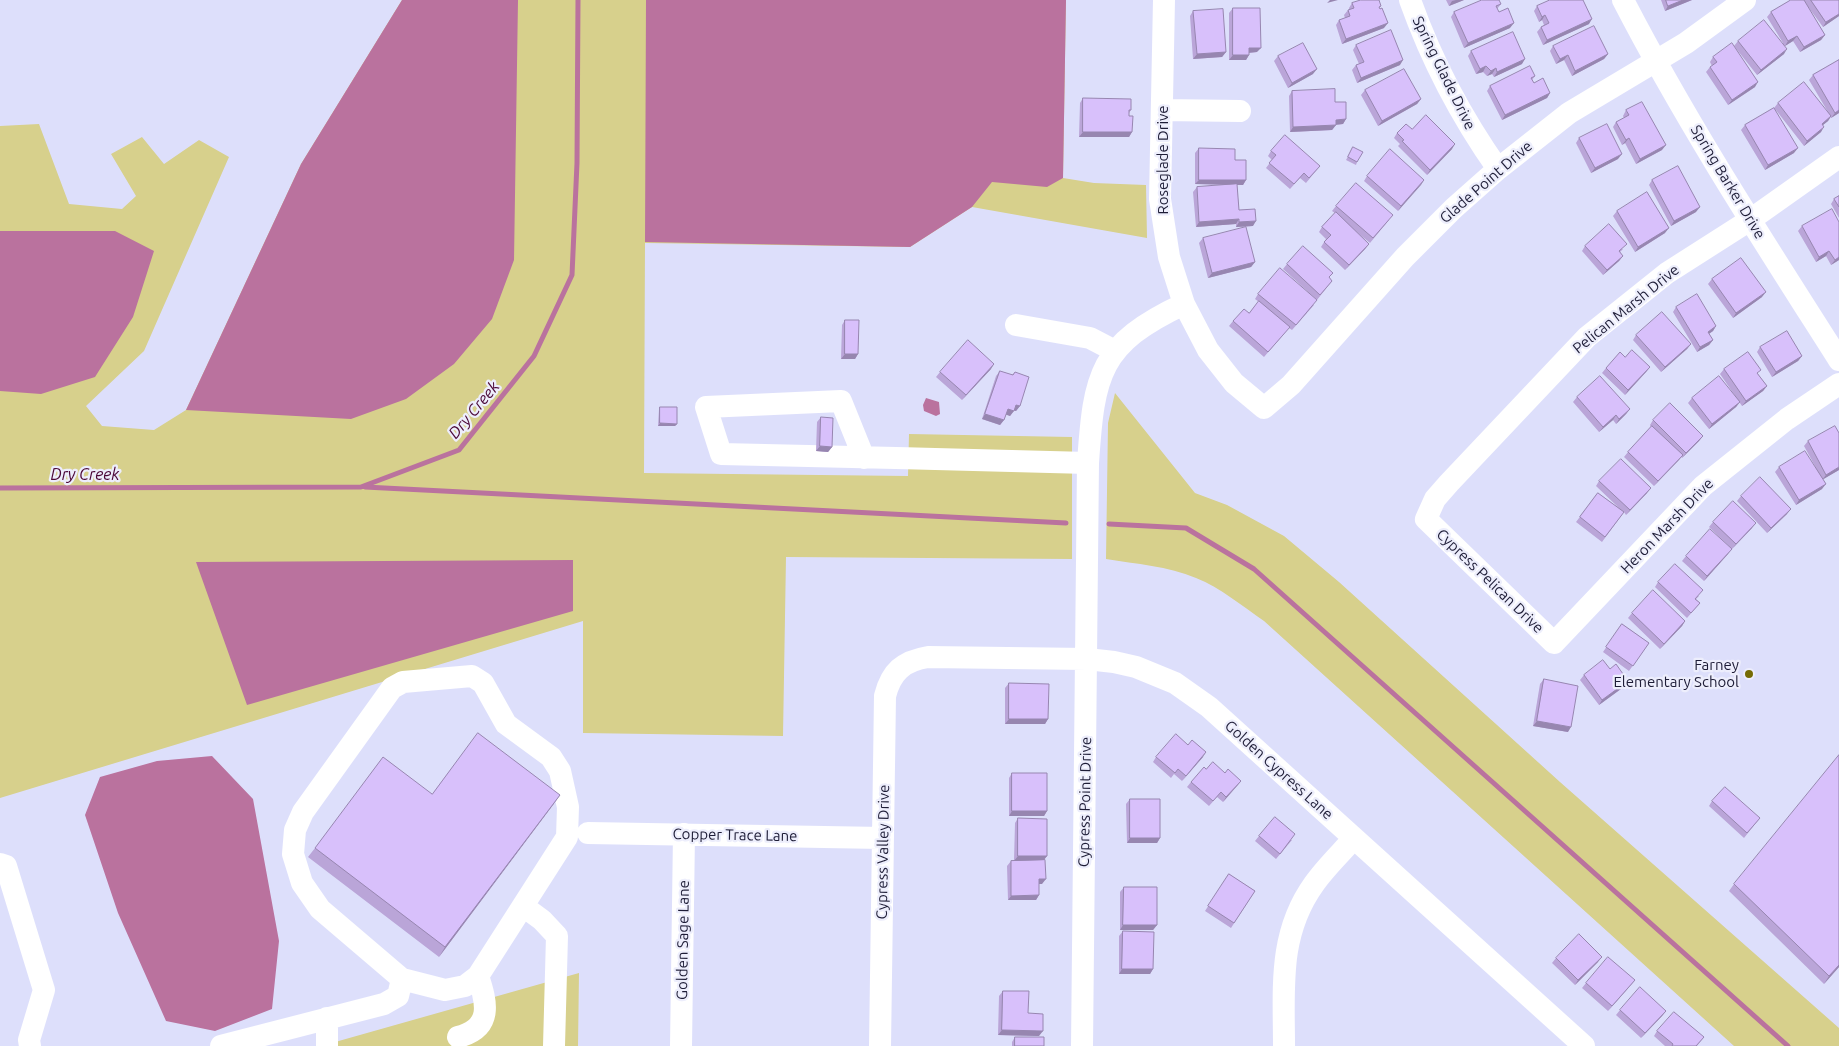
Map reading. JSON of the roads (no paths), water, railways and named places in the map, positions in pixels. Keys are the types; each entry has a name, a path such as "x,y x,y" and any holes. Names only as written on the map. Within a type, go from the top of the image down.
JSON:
{"street":[{"name":"Roseglade Drive","path":"1164,0 1160,199 1169,257 1184,304 1208,350 1229,377 1264,408"},
{"name":"Spring Glade Drive","path":"1410,0 1444,79 1476,139 1498,169"},
{"name":"Spring Barker Drive","path":"1623,0 1654,61 1750,220 1839,360"},
{"name":"Glade Point Drive","path":"1264,408 1291,385 1433,229 1498,169 1570,113 1686,43 1745,0"},
{"path":"1162,110 1240,111"},
{"name":"Pelican Marsh Drive","path":"1426,519 1435,499 1449,483 1587,337 1667,273 1750,220 1839,158"},
{"path":"864,458 841,401 706,407 721,454 864,458 1088,463 1092,406 1101,373 1115,351 1140,328 1184,304"},
{"path":"1016,325 1090,338 1115,351"},
{"name":"Heron Marsh Drive","path":"1554,643 1703,486 1787,420 1839,384"},
{"name":"Cypress Point Drive","path":"1082,1046 1088,463"},
{"name":"Cypress Pelican Drive","path":"1426,519 1554,643"},
{"name":"Golden Cypress Lane","path":"904,664 928,657 1087,659 1136,667 1175,683 1209,707 1584,1046"},
{"name":"Cypress Valley Drive","path":"880,1046 885,696 894,672 904,664"},
{"path":"472,676 483,683 506,724 551,757 560,771 568,807 567,837 478,976 465,986 444,990 402,979 320,909 302,883 293,854 295,830 303,812 392,688 404,682 472,676"},
{"name":"Copper Trace Lane","path":"588,833 883,838"},
{"name":"Golden Sage Lane","path":"681,1046 684,834"},
{"path":"1284,1046 1285,960 1290,929 1314,883 1354,838"},
{"path":"0,864 6,866 44,990 29,1040 30,1046"},
{"path":"523,906 542,920 557,936 554,1046"},
{"path":"458,1037 472,1034 486,1016 486,998 478,976"},
{"path":"221,1046 384,1004 398,996 402,979"},
{"path":"327,1018 327,1046"}],"waterway":[{"name":"Dry Creek","path":"0,488 361,487 459,450 534,356 572,275 577,163 578,0"},
{"path":"365,487 1066,523"},
{"path":"1109,524 1186,528 1254,569 1788,1046"}],"place":[{"name":"Farney Elementary School","path":"1749,674"}]}
